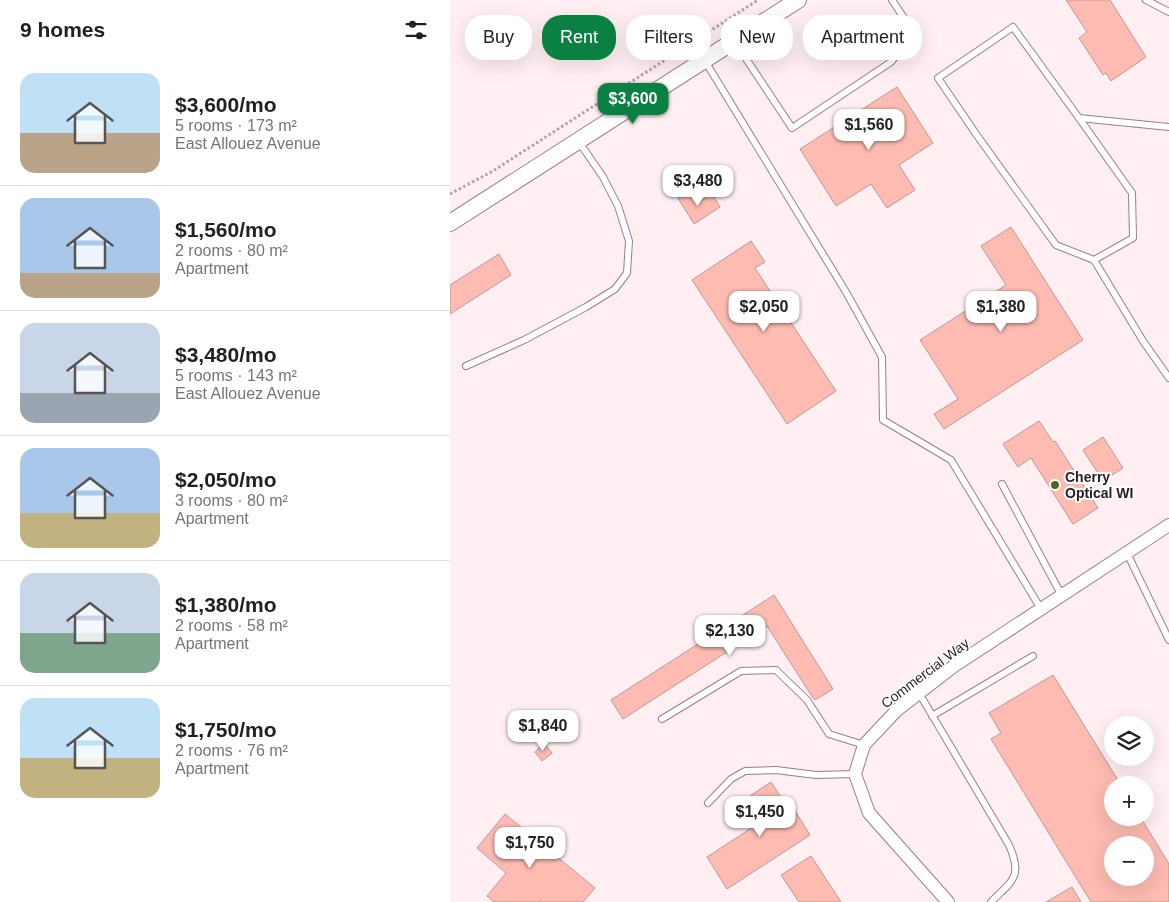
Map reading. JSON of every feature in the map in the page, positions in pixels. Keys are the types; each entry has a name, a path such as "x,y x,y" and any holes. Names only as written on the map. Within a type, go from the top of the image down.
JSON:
{"street":[{"path":"775,15 798,0"},
{"path":"450,223 704,60"},
{"name":"Commercial Way","path":"855,774 864,745 897,710 954,666 1169,525"},
{"path":"855,774 869,813 942,900"}],"lane":[{"path":"747,60 792,128 891,62 914,33 892,0"},
{"path":"1146,0 1169,12"},
{"path":"1094,260 1133,238 1132,193 1013,27 938,78 1056,245 1094,260 1143,341 1169,378"},
{"path":"704,60 846,292 882,358 883,420 951,460 1041,609"},
{"path":"1079,118 1169,126"},
{"path":"466,366 524,340 586,307 615,290 627,273 629,241 618,206 603,177 579,141"},
{"path":"1002,484 1062,596"},
{"path":"1127,553 1169,640"},
{"path":"932,716 1033,656"},
{"path":"662,719 741,671 776,670 807,700 829,734 864,745"},
{"path":"919,693 1009,845 1017,862 1015,876 990,902"},
{"path":"708,803 731,779 745,771 776,770 816,775 855,774"}],"path":[{"path":"450,194 492,171 758,0"}],"building":[{"path":"1066,0 1110,0 1146,57 1111,81 1106,73 1103,75 1079,38 1087,32"},
{"path":"897,87 933,143 899,165 915,190 887,208 871,184 836,206 800,149"},
{"path":"689,191 697,203 712,194 720,207 694,224 678,198"},
{"path":"1011,227 1083,340 944,429 934,414 958,399 920,340 1006,285 981,246"},
{"path":"751,241 765,262 755,268 836,391 787,424 692,280"},
{"path":"499,254 511,275 450,314 450,285"},
{"path":"1039,421 1053,442 1055,441 1098,508 1073,524 1031,458 1018,467 1003,444"},
{"path":"1103,437 1123,468 1103,481 1083,450"},
{"path":"774,595 833,689 815,700 767,626 623,719 611,700"},
{"path":"1053,675 1104,758 1104,766 1109,766 1115,776 1104,776 1104,826 1146,826 1152,836 1104,836 1104,886 1154,886 1154,839 1169,864 1169,902 1091,902 991,739 1001,733 989,713"},
{"path":"544,743 552,753 542,761 535,752"},
{"path":"771,782 786,805 790,803 810,835 727,889 707,857 759,823 744,800"},
{"path":"505,814 595,888 583,902 543,902 541,900 540,902 494,902 487,896 506,873 477,848"},
{"path":"811,856 841,902 799,902 781,875"},
{"path":"1072,887 1081,902 1046,902"}],"place":[{"name":"Cherry Optical WI","path":"1055,485"}]}
